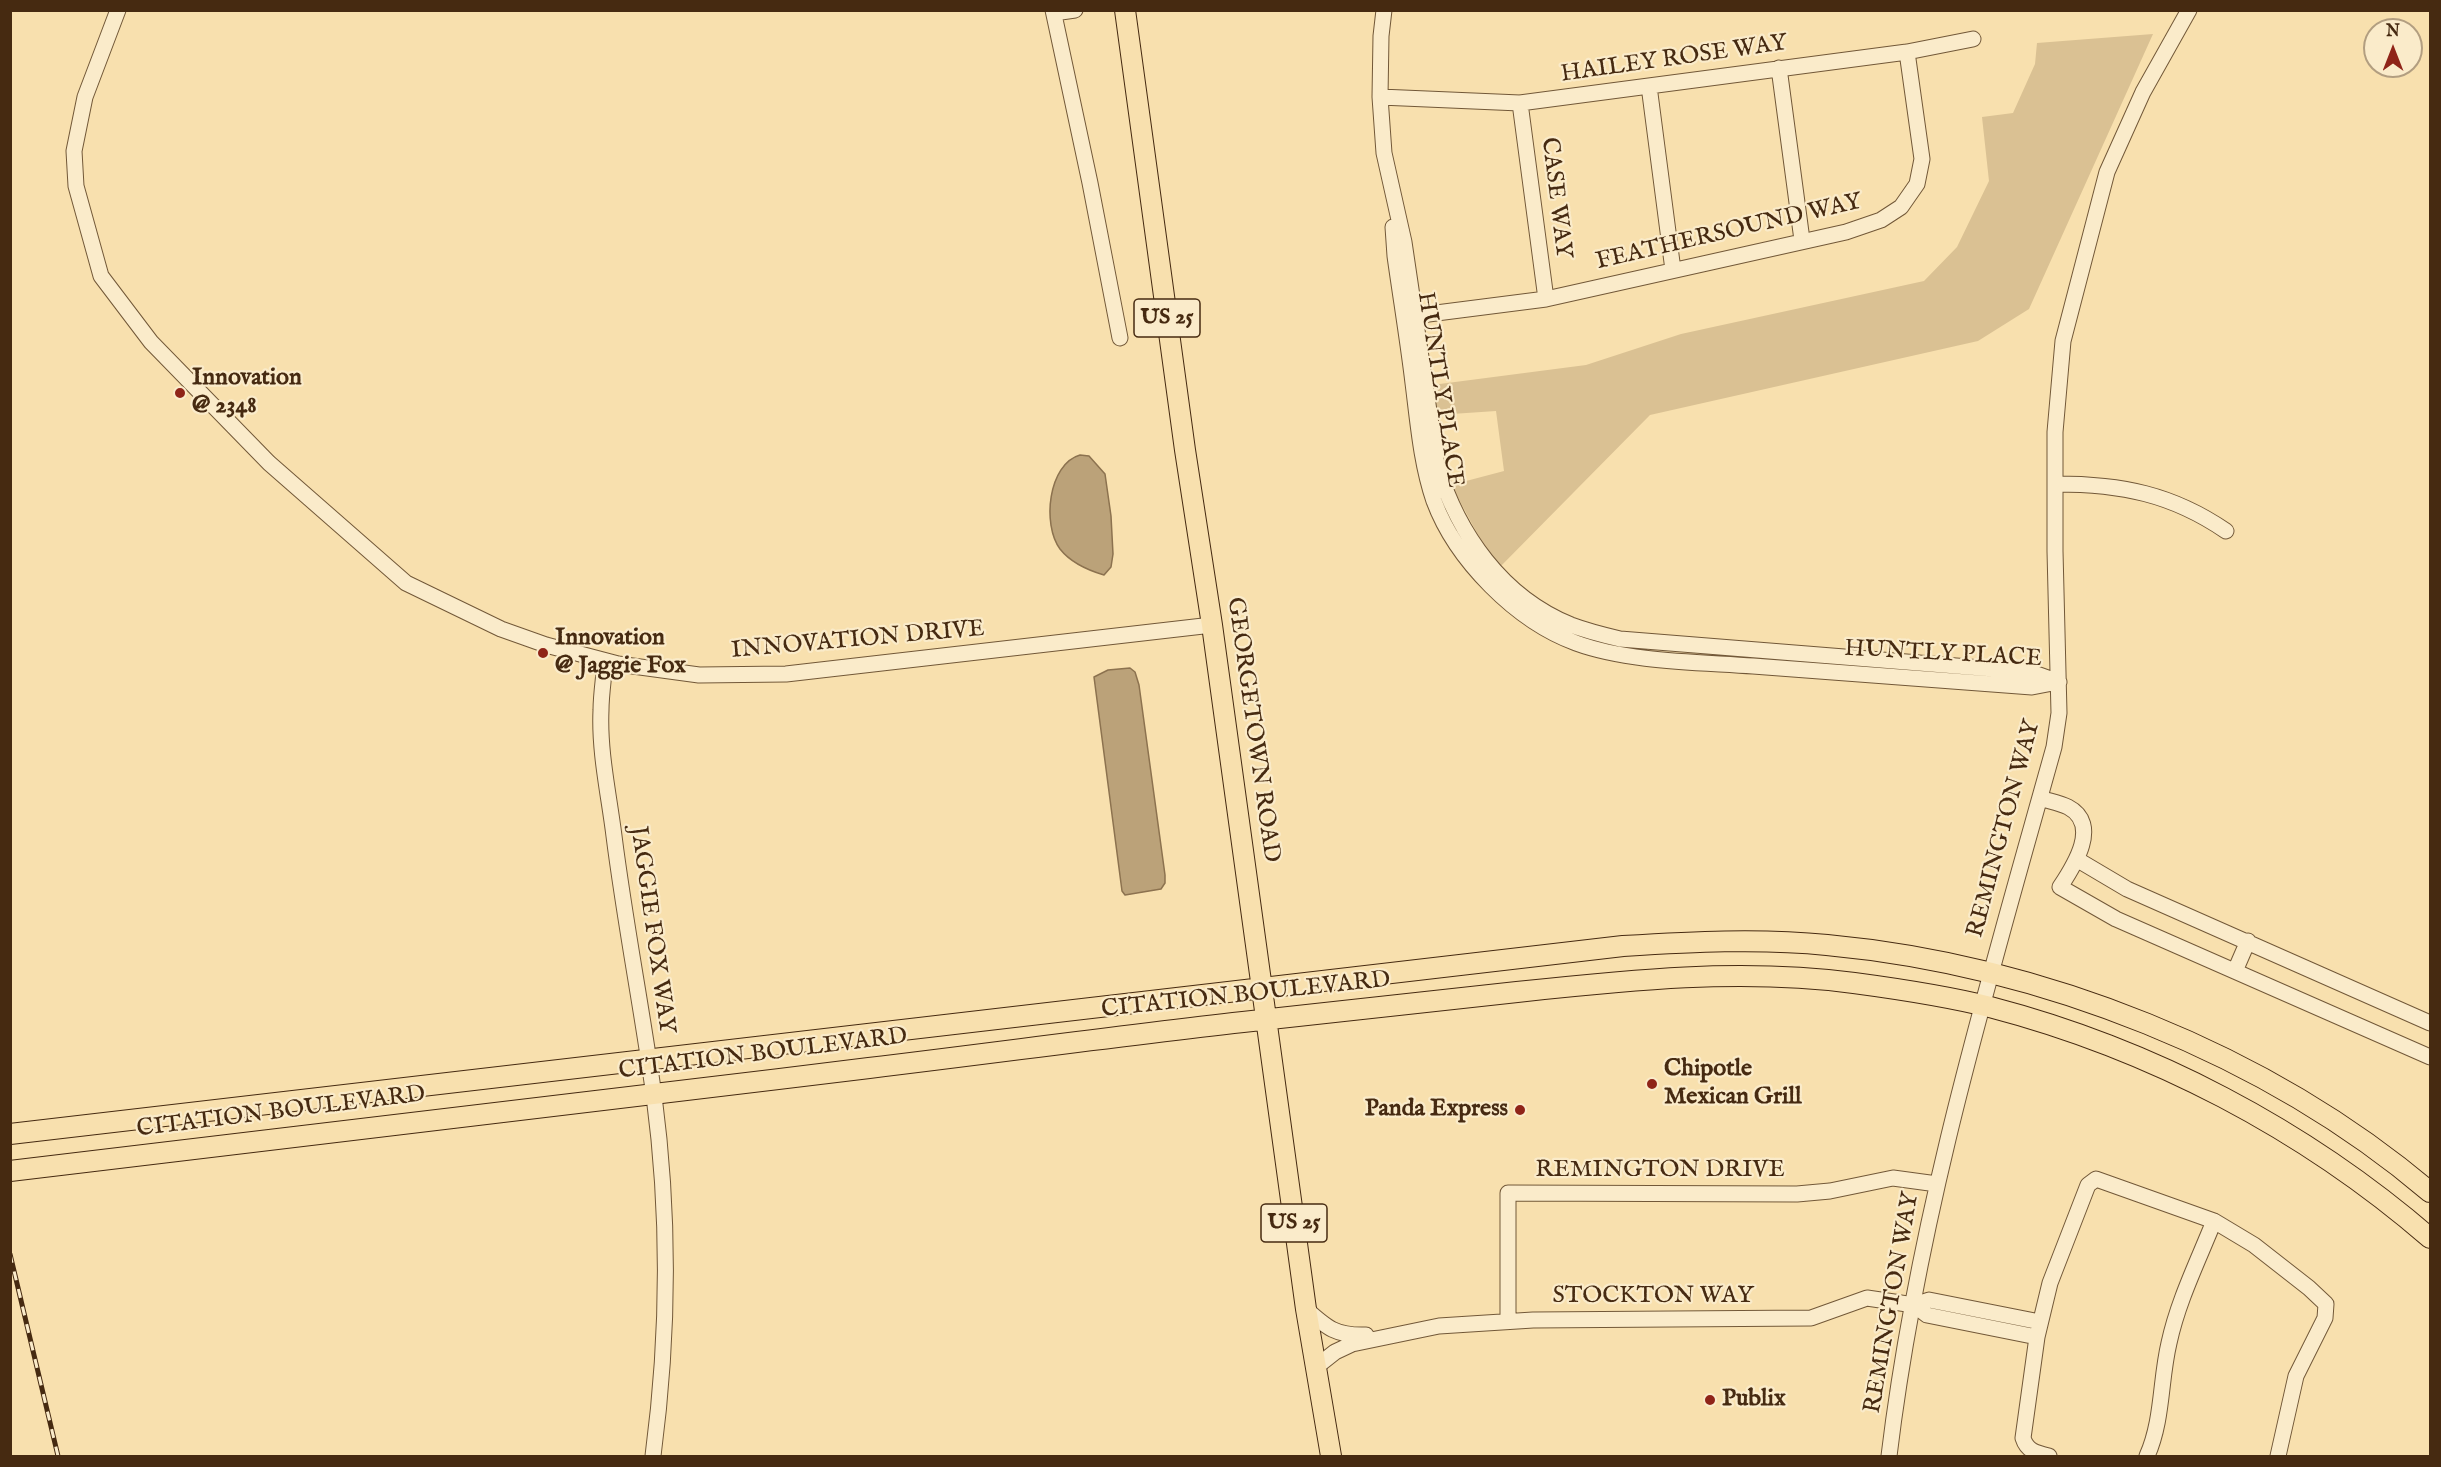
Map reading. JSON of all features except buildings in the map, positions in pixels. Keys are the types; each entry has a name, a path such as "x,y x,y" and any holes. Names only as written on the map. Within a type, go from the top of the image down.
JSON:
{"main road":[{"name":"GEORGETOWN ROAD","path":"1125,10 1306,1309 1331,1456"},
{"name":"CITATION BOULEVARD","path":"10,1134 1623,946 1683,942 1780,942 1824,944 1905,955 1990,973 2121,1014 2241,1067 2337,1122 2397,1164 2430,1192"},
{"name":"CITATION BOULEVARD","path":"10,1171 654,1094 1086,1039 1644,978 1702,975 1806,977 1902,990 1984,1005 2082,1036 2167,1070 2267,1121 2308,1147 2377,1194 2430,1238"}],"street":[{"name":"INNOVATION DRIVE","path":"118,10 85,97 74,151 76,186 101,276 151,342 269,463 406,583 501,629 546,645 605,661 699,675 786,674 1212,625"},
{"path":"1075,10 1054,12 1120,338"},
{"name":"HUNTLY PLACE","path":"1384,10 1381,36 1380,97 1384,153 1391,191 1395,256 1409,316 1422,451 1435,503 1453,538 1492,588 1516,609 1543,627 1575,643 1614,654 2032,687 2059,682"},
{"name":"REMINGTON WAY","path":"1889,1456 1937,1184 1984,1005 1990,973 2054,747 2059,713 2055,432 2063,341 2107,172 2143,92 2189,10"},
{"name":"HAILEY ROSE WAY","path":"1380,97 1520,103 1907,52 1973,39"},
{"name":"FEATHERSOUND WAY","path":"1409,316 1546,299 1846,232 1881,220 1901,207 1917,184 1922,159 1907,52"},
{"path":"1779,68 1802,240"},
{"path":"1649,86 1673,270"},
{"name":"CASE WAY","path":"1520,103 1546,299"},
{"path":"2056,484 2096,484 2142,492 2169,500 2201,514 2226,531"},
{"name":"JAGGIE FOX WAY","path":"605,661 601,711 603,756 654,1094 664,1203 666,1327 653,1456"},
{"path":"2040,798 2069,807 2081,820 2084,834 2078,860 2060,887 2116,919 2430,1057"},
{"path":"2078,860 2127,889 2430,1023"},
{"path":"2235,972 2248,941"},
{"name":"REMINGTON DRIVE","path":"1508,1321 1508,1193 1797,1194 1830,1191 1893,1178 1937,1184"},
{"path":"2049,1456 2028,1448 2023,1438 2039,1330 2053,1272 2088,1185 2092,1181 2100,1180 2214,1221 2254,1245 2326,1304 2325,1318 2296,1376 2278,1456"},
{"path":"2147,1456 2157,1427 2164,1372 2174,1324 2214,1221"},
{"name":"STOCKTON WAY","path":"1316,1367 1335,1352 1352,1344 1390,1334 1439,1326 1508,1321 1811,1318 1867,1298 1914,1305 1927,1315 2039,1330"},
{"name":"STOCKTON WAY","path":"1306,1309 1336,1333 1390,1334"}],"shaded area":[{"path":"2153,34 2029,309 1978,341 1650,415 1497,570 1451,485 1504,471 1496,411 1437,415 1432,385 1586,365 1681,334 1924,281 1957,247 1989,181 1982,117 2013,113 2035,64 2037,43"},
{"path":"1080,455 1089,456 1105,474 1113,554 1111,567 1104,575 1080,565 1064,554 1054,538 1051,525 1051,496 1055,482 1069,461"},
{"path":"1130,668 1135,672 1139,685 1165,883 1161,889 1125,895 1122,891 1094,677 1108,670"}],"railway":[{"path":"10,1254 58,1456"}],"place":[{"name":"Innovation @ 2348","path":"180,393"},
{"name":"Innovation @ Jaggie Fox","path":"543,653"},
{"name":"Chipotle Mexican Grill","path":"1652,1084"},
{"name":"Panda Express","path":"1520,1110"},
{"name":"Publix","path":"1710,1400"}]}
